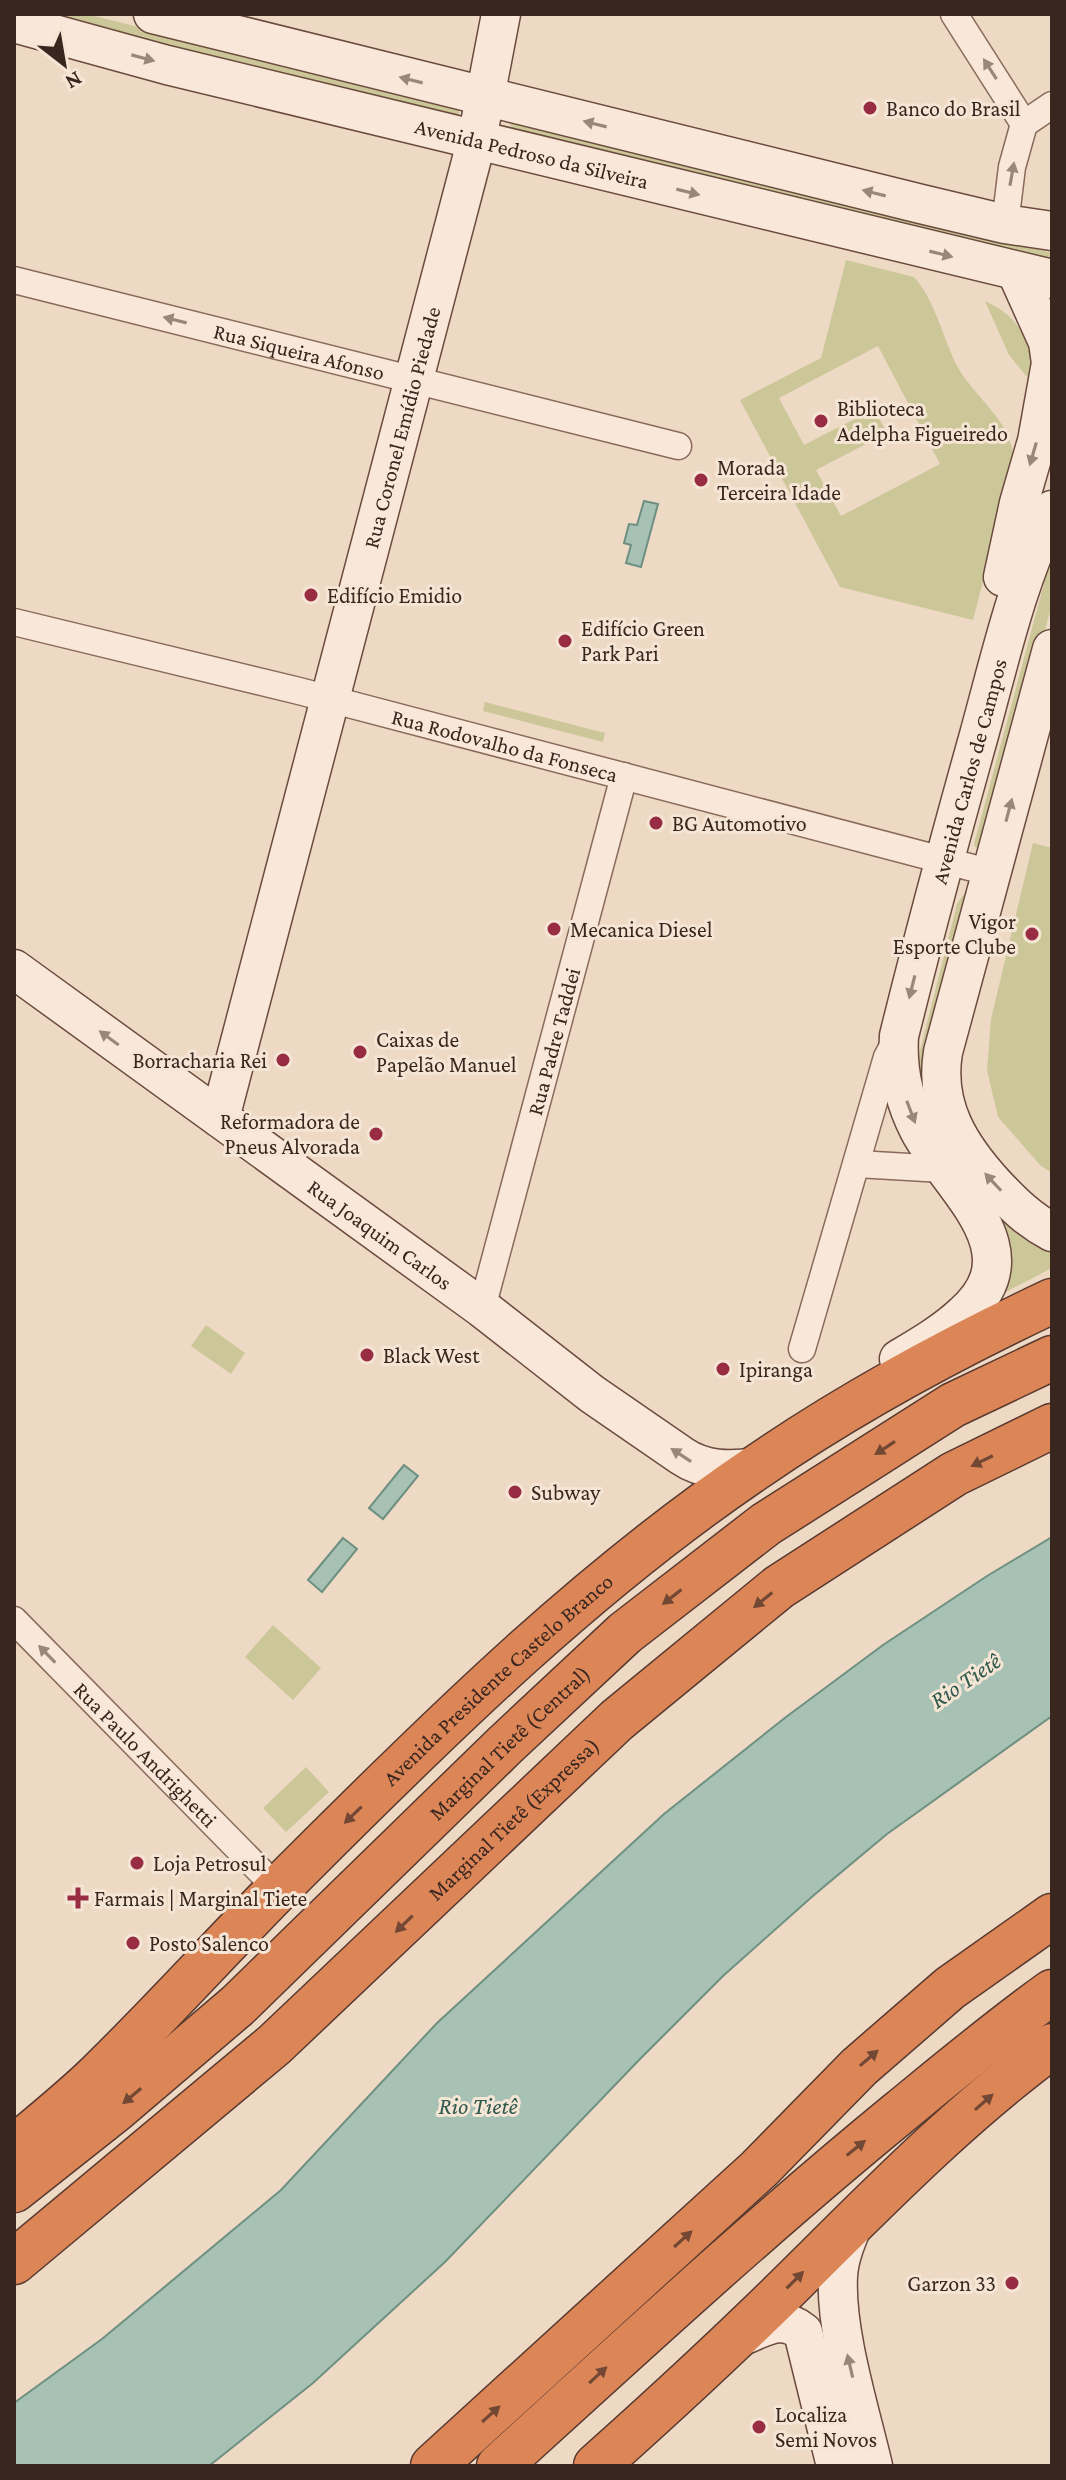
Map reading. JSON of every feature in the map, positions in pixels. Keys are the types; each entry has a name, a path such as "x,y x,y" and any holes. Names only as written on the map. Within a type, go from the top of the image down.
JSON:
{"highway":[{"name":"Avenida Presidente Castelo Branco","path":"14,2148 94,2078 278,1889 510,1664 623,1567 756,1467 818,1428 961,1344 1052,1301"},
{"name":"Marginal Tietê (Central)","path":"14,2190 115,2110 237,2006 505,1745 625,1633 766,1524 953,1405 1052,1358"},
{"name":"Marginal Tietê (Expressa)","path":"14,2262 274,2045 617,1720 779,1587 954,1474 1052,1426"},
{"path":"94,2078 132,2060 157,2041 465,1763 505,1745"},
{"path":"433,2466 759,2169 859,2067 950,1988 1052,1916"},
{"path":"499,2466 822,2176 1009,2023 1052,1992"},
{"path":"14,2233 225,2066 274,2045"},
{"path":"596,2466 699,2374 854,2222 981,2104 1052,2046"},
{"path":"543,2466 785,2239 822,2176"}],"main road":[{"name":"Avenida Pedroso da Silveira","path":"153,14 1005,224 1052,231"},
{"name":"Rua Coronel Emídio Piedade","path":"220,1118 477,139 501,14"},
{"name":"Avenida Pedroso da Silveira","path":"14,23 167,65 1034,276"},
{"path":"1011,617 1003,577 1019,503 1037,441 1051,363 1034,276"},
{"name":"Avenida Carlos de Campos","path":"818,1428 828,1402 918,1348 964,1314 988,1282 993,1257 989,1233 923,1138 907,1102 898,1060 899,1036 943,861 1011,617 1036,543 1052,510"},
{"path":"1052,649 943,1052 941,1089 947,1114 970,1157 1021,1212 1052,1232"},
{"name":"Rua Joaquim Carlos","path":"14,969 482,1308 592,1394 692,1463 725,1470 756,1467"},
{"path":"854,2222 838,2274 838,2296 844,2341 873,2466"},
{"path":"735,2339 783,2321 792,2323 803,2332 836,2466"}],"street":[{"path":"954,14 1024,124"},
{"path":"1005,224 1012,167 1024,124 1052,105"},
{"name":"Rua Siqueira Afonso","path":"14,280 678,446"},
{"name":"Rua Rodovalho da Fonseca","path":"14,622 330,699 992,873"},
{"name":"Rua Padre Taddei","path":"482,1308 624,776"},
{"name":"Avenida Carlos de Campos","path":"802,1349 887,1057 899,1036"},
{"path":"857,1164 943,1169"},
{"name":"Rua Paulo Andrighetti","path":"14,1620 278,1889"}],"shaded area":[{"path":"43,14 86,14 458,106 459,114 287,77"},
{"path":"517,122 1052,253 1052,264 513,131 510,124"},
{"path":"846,260 914,277 933,308 957,366 1002,425 1013,451 1013,466 973,620 840,587 740,400 821,358","holes":["878,346 940,464 841,516 816,470 887,433 874,409 804,445 779,398"]},
{"path":"985,301 1018,326 1028,348 1036,388 1009,355"},
{"path":"1052,554 1052,604 992,827 982,850 974,844"},
{"path":"485,702 605,733 603,742 483,711"},
{"name":"Vigor Esporte Clube","path":"1033,843 1052,848 1052,1173 1041,1166 998,1117 987,1070 991,1019"},
{"path":"963,895 968,896 931,1066 1052,1242 1052,1268 996,1297 938,1143 916,1067 957,904"},
{"path":"206,1325 245,1353 231,1374 191,1346"},
{"path":"273,1625 321,1668 293,1700 245,1657"},
{"path":"306,1767 329,1792 286,1832 263,1808"}],"water":[{"path":"644,501 658,504 641,567 626,563 631,545 624,543 629,524 637,525"},
{"path":"404,1465 418,1476 383,1519 369,1508"},
{"name":"Rio Tietê","path":"1052,1537 1052,1716 887,1834 723,1976 445,2262 313,2383 209,2466 14,2466 14,2403 102,2339 281,2190 437,2023 664,1814 883,1645"},
{"path":"343,1538 357,1549 322,1592 308,1580"}],"place":[{"name":"Banco do Brasil","path":"870,108"},
{"name":"Biblioteca Adelpha Figueiredo","path":"821,421"},
{"name":"Morada Terceira Idade","path":"701,480"},
{"name":"Edifício Emidio","path":"311,595"},
{"name":"Edifício Green Park Pari","path":"565,641"},
{"name":"BG Automotivo","path":"656,823"},
{"name":"Mecanica Diesel","path":"554,929"},
{"name":"Vigor Esporte Clube","path":"1032,934"},
{"name":"Caixas de Papelão Manuel","path":"360,1052"},
{"name":"Borracharia Rei","path":"283,1060"},
{"name":"Reformadora de Pneus Alvorada","path":"376,1134"},
{"name":"Black West","path":"367,1355"},
{"name":"Ipiranga","path":"723,1369"},
{"name":"Subway","path":"515,1492"},
{"name":"Loja Petrosul","path":"137,1863"},
{"name":"Farmais | Marginal Tiete","path":"78,1898"},
{"name":"Posto Salenco","path":"133,1943"},
{"name":"Garzon 33","path":"1012,2283"},
{"name":"Localiza Semi Novos","path":"759,2427"}]}
